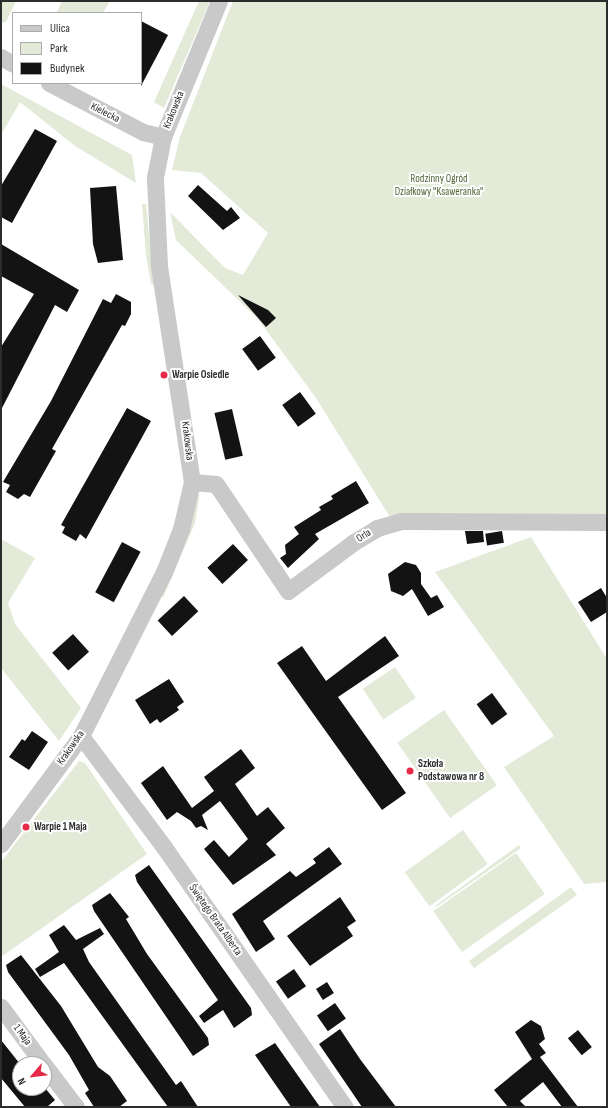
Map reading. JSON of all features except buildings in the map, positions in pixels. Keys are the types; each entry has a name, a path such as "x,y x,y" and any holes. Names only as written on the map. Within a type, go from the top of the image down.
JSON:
{"street":[{"name":"Krakowska","path":"1,844 81,736 164,572 181,529 192,482 154,225 155,177 162,137 218,1"},
{"path":"1,58 12,64"},
{"name":"Kielecka","path":"51,84 143,132 162,137"},
{"name":"Orla","path":"192,482 216,484 288,591 354,542 377,528 401,521 607,522"},
{"name":"Świętego Brata Alberta","path":"81,736 164,847 345,1107"},
{"name":"1 Maja","path":"1,1007 37,1056"},
{"name":"1 Maja","path":"52,1076 76,1107"}],"green space":[{"path":"1,1 16,1 6,22 1,23"},
{"path":"62,1 110,1 104,12 57,12"},
{"path":"199,1 210,1 164,108 154,102"},
{"name":"Rodzinny Ogród Działkowy \"Ksaweranka\"","path":"233,1 607,1 607,517 390,517 316,398 258,319 176,240 170,212 225,268 243,275 268,233 201,173 172,170 180,137"},
{"path":"1,84 132,155 136,183 75,146 20,102 1,135"},
{"path":"142,204 146,204 154,285 151,284 146,255"},
{"path":"200,493 195,523 163,598 161,594"},
{"path":"531,537 607,659 607,882 584,884 504,767 554,736 435,572"},
{"path":"1,539 35,558 8,603 15,624 81,708 59,741 1,668"},
{"path":"395,667 416,698 383,719 363,689"},
{"path":"444,710 497,785 450,818 397,743"},
{"path":"79,761 85,763 147,854 1,957 1,862"},
{"path":"463,830 488,864 429,906 405,872"},
{"path":"519,845 521,848 436,907 435,906"},
{"path":"516,853 545,894 462,952 433,911"},
{"path":"571,887 577,895 474,968 469,961"}],"place":[{"name":"Warpie Osiedle","path":"164,375"},
{"name":"Szkoła Podstawowa nr 8","path":"410,771"},
{"name":"Warpie 1 Maja","path":"26,827"}]}
